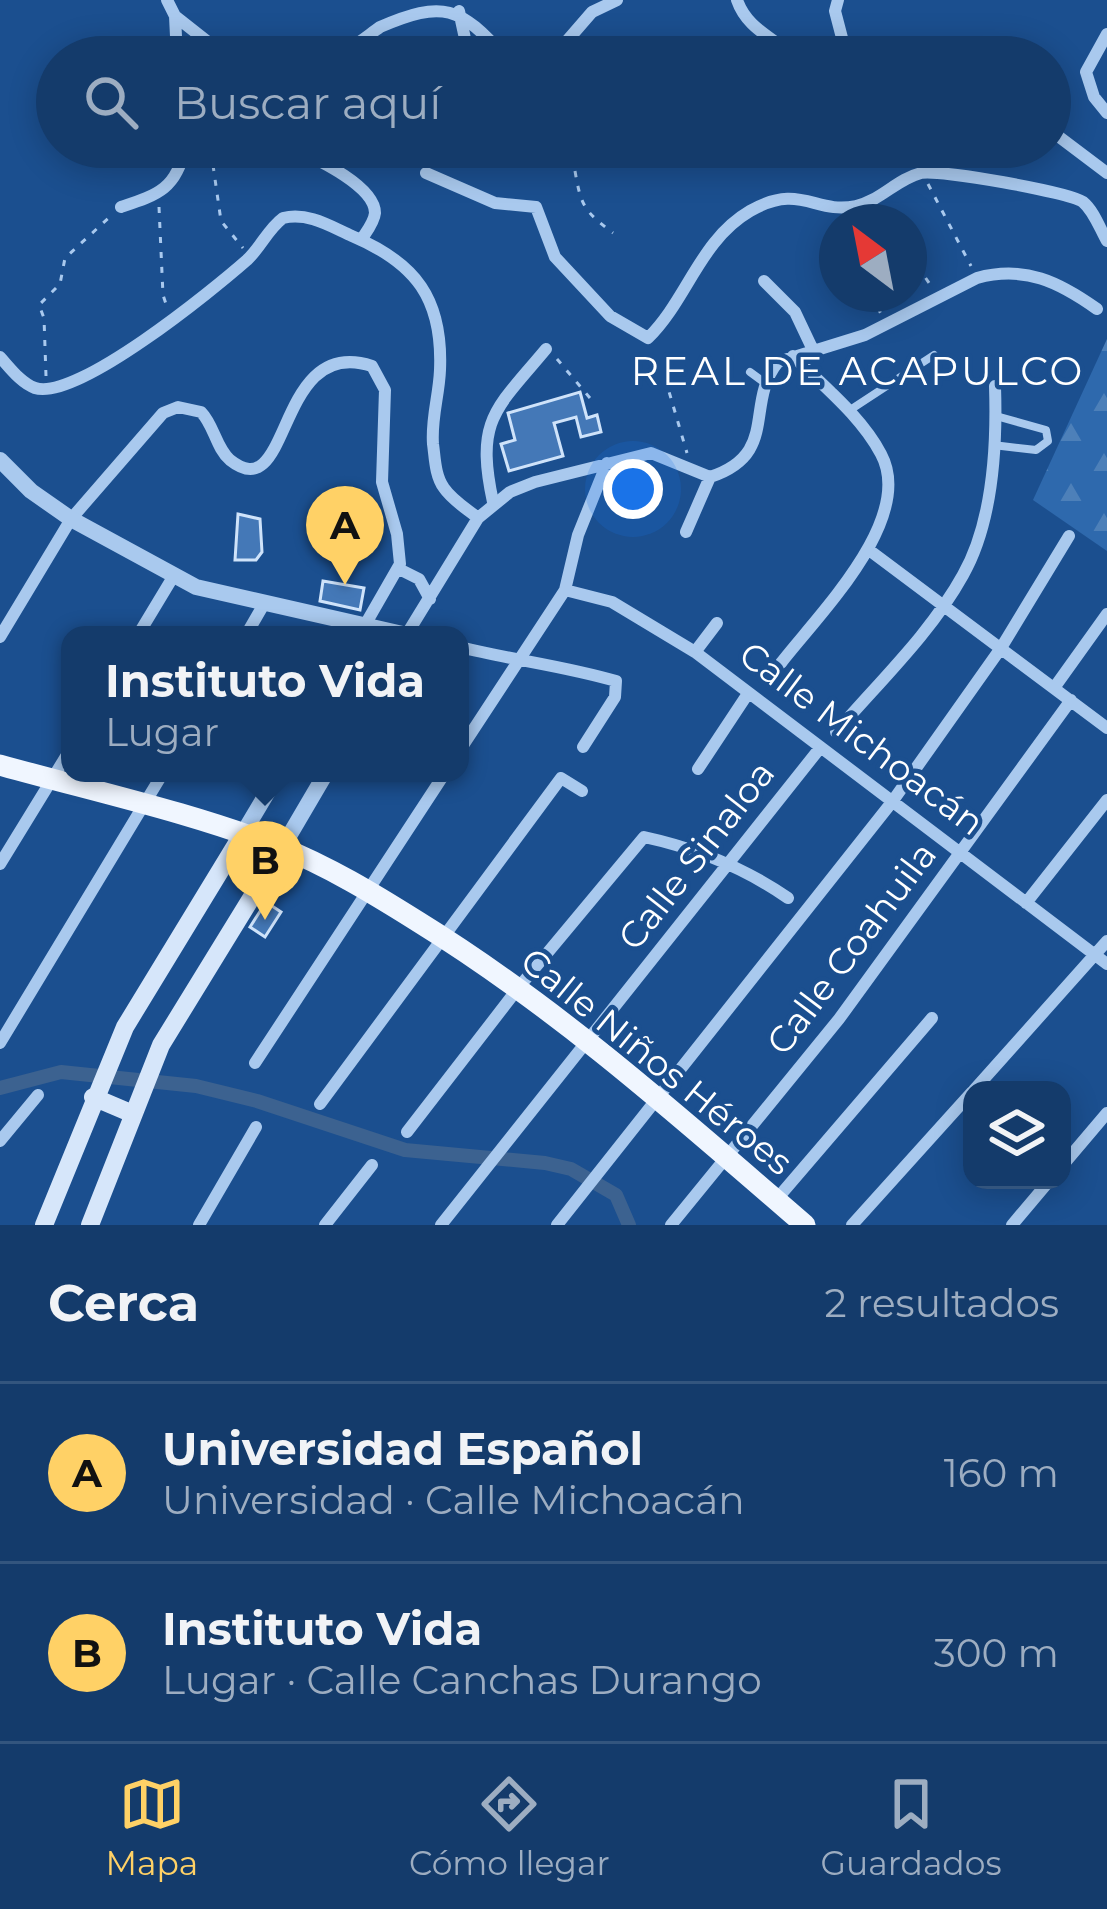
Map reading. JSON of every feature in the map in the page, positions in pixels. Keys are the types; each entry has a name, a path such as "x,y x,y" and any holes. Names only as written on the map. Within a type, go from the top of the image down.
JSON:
{"main road":[{"name":"Calle Niños Héroes","path":"0,765 61,781"},
{"name":"Calle Niños Héroes","path":"63,782 282,848 369,891 519,987 590,1040 805,1225"},
{"path":"44,1225 121,1034 242,835"},
{"path":"90,1225 159,1050 282,848"},
{"path":"121,1034 159,1050"},
{"path":"97,1088 133,1114"}],"street":[{"path":"166,0 175,16 200,36"},
{"path":"571,36 592,12 617,0"},
{"path":"736,0 765,36"},
{"path":"838,0 835,11 842,36"},
{"path":"367,36 420,1 446,3 473,20 487,36"},
{"path":"459,10 465,36"},
{"path":"175,16 176,36"},
{"path":"1107,34 1086,72 1094,97 1107,113"},
{"path":"1071,145 1107,172"},
{"path":"121,207 161,193 177,168"},
{"path":"330,168 372,202 375,214 361,240"},
{"path":"426,173 496,202 536,207 555,257 610,316 648,338 665,322 712,243 747,213 797,196 840,207 857,206 922,172 967,176 1074,198 1090,211 1107,241"},
{"path":"0,357 23,381 46,389 75,381 173,322 251,256 275,224 294,215 361,240 403,263 423,284 440,359 432,422 438,474 444,489 478,518"},
{"path":"686,532 710,477 736,466 757,438 766,384 778,362 887,326 977,278 996,273 1038,275 1097,309"},
{"path":"764,281 795,312 813,350"},
{"path":"795,312 813,308"},
{"path":"493,502 488,463 492,414 546,349"},
{"path":"781,663 869,550 890,482 880,450 794,356"},
{"path":"0,637 71,519 163,413 178,407 200,412 228,459 250,467 261,465 275,453 296,401 315,374 327,364 352,361 372,366 385,390 382,482 397,534 400,567 364,626"},
{"path":"836,732 942,608 966,572 985,519 995,386"},
{"path":"413,626 478,518 493,502 535,482 651,453 710,477"},
{"path":"0,460 71,519 173,577 347,626"},
{"path":"469,736 565,590 578,535 607,464"},
{"path":"557,1225 892,802 1001,648 1069,536"},
{"path":"869,550 1107,728"},
{"path":"400,567 419,579 430,598"},
{"path":"143,626 173,577"},
{"name":"Calle Michoacán","path":"565,590 612,602 695,652 1101,960"},
{"path":"252,626 265,604"},
{"path":"1054,688 1107,614"},
{"path":"695,652 717,623"},
{"path":"469,649 616,681 615,698 583,747"},
{"path":"698,769 747,695"},
{"name":"Calle Coahuila","path":"671,1225 839,1019 1071,700"},
{"name":"Calle Sinaloa","path":"442,1225 820,748"},
{"path":"0,864 61,764"},
{"path":"320,1104 561,778 582,791"},
{"path":"0,1043 157,782"},
{"path":"242,835 274,782"},
{"path":"282,848 321,782"},
{"path":"255,1063 439,782"},
{"path":"1026,903 1107,800"},
{"path":"407,1132 644,837 725,864 788,898"},
{"path":"983,1081 1101,960 1107,941"},
{"path":"776,1200 932,1018"},
{"path":"0,1141 38,1095"},
{"path":"852,1225 963,1102"},
{"path":"1071,1155 1107,1113"},
{"path":"199,1225 256,1127"},
{"path":"325,1225 372,1166"},
{"path":"1012,1225 1042,1189"}],"lane":[{"path":"848,410 934,355"},
{"path":"750,372 766,384"},
{"path":"993,445 1036,450 1048,441 1046,430 996,416"}],"path":[{"path":"214,168 221,221 251,256"},
{"path":"572,168 580,202 613,232"},
{"path":"922,172 977,278"},
{"path":"161,193 163,295 173,322"},
{"path":"879,196 883,204"},
{"path":"46,389 44,318 39,305 60,284 65,258 121,207"},
{"path":"927,279 940,298"},
{"path":"880,312 887,326"},
{"path":"546,349 590,398"},
{"path":"665,378 691,466"}],"green space":[{"path":"1107,339 1107,551 1033,500"}],"building":[{"path":"580,392 587,418 597,415 601,432 581,437 576,417 554,423 563,456 509,471 501,444 515,440 508,413"},
{"path":"238,514 260,519 262,552 256,560 235,560"},
{"path":"323,581 364,588 360,610 320,601"},
{"path":"266,902 281,912 265,937 250,927"}],"waterway":[{"path":"0,1088 61,1072 196,1086 405,1150 571,1169 616,1195 629,1225"}],"place":[{"name":"Universidad Español","path":"345,585"},
{"name":"Instituto Vida","path":"265,920"}],"district":[{"name":"REAL DE ACAPULCO","path":"858,371"}]}
